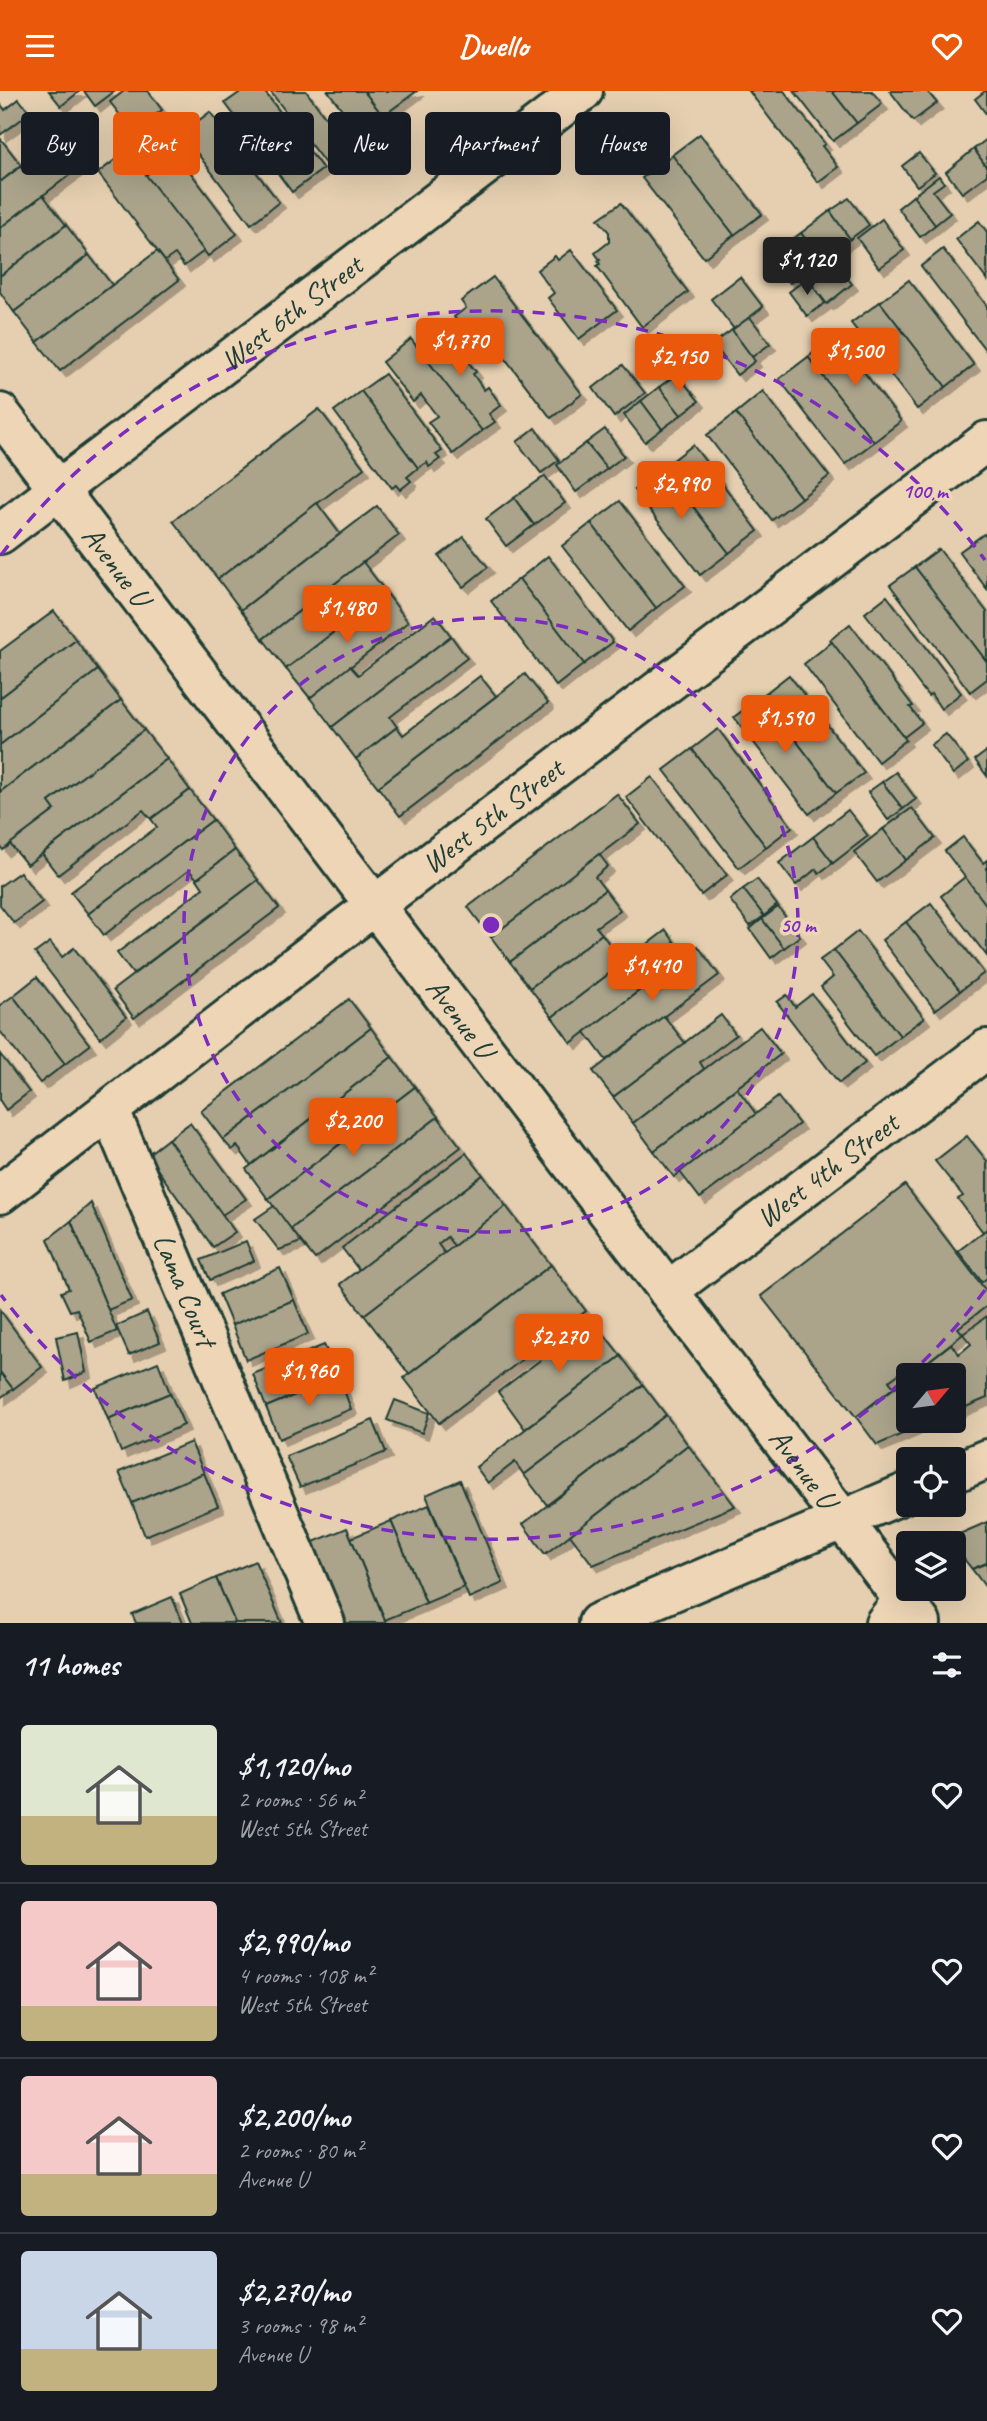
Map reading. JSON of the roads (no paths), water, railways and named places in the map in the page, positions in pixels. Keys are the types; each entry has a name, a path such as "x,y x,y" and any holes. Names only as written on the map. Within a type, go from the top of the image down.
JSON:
{"street":[{"name":"West 6th Street","path":"0,534 583,91"},
{"name":"Avenue U","path":"0,412 842,1520 903,1615"},
{"name":"West 5th Street","path":"0,1194 375,905 987,441"},
{"name":"West 4th Street","path":"668,1291 987,1049"},
{"name":"Lama Court","path":"110,1111 325,1623"},
{"path":"966,1468 987,1459"},
{"path":"598,1623 896,1497"}]}
